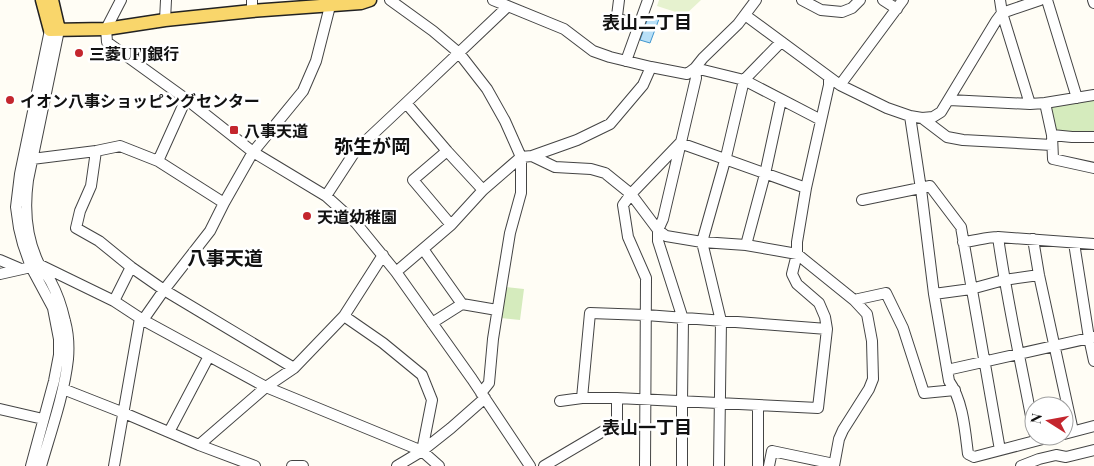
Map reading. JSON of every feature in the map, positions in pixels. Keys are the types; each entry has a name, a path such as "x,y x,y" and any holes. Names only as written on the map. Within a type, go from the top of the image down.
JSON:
{"main road":[{"path":"42,0 54,30"},
{"path":"52,0 54,30"},
{"path":"54,30 106,28 252,5 330,6 361,3 370,0"}],"street":[{"path":"121,0 106,28 108,42 186,99 253,152 326,196 356,223 396,272 530,466"},
{"path":"165,20 166,0"},
{"path":"390,0 433,31 459,53 488,89 521,157 521,193 510,233 497,310 489,383 483,396 451,428 422,451 397,466"},
{"path":"493,0 564,29 593,52 687,74 738,24 756,0"},
{"path":"619,0 617,16 619,19 639,25"},
{"path":"626,60 648,0"},
{"path":"802,0 821,10 842,12 852,8 860,0"},
{"path":"883,0 897,10"},
{"path":"840,86 903,0"},
{"path":"1000,0 1002,13 1030,104"},
{"path":"745,15 840,86 887,108 922,118 933,117 941,112 1002,13 1040,0"},
{"path":"1046,0 1077,98"},
{"path":"114,466 142,319 210,231 253,152 303,91 316,61 330,6"},
{"path":"326,196 356,150 508,6"},
{"path":"31,267 32,244 28,231 26,196 54,30"},
{"path":"30,466 54,381 59,355 59,339 53,308 31,267 23,244 16,207 17,191 54,30"},
{"path":"719,466 722,321 702,242 744,80 782,42"},
{"path":"396,272 451,225 483,190 521,157 532,156 577,140 610,124 643,85 651,67"},
{"path":"695,68 744,80 820,120"},
{"path":"682,466 683,319 658,241 658,230 663,219 696,78 695,68"},
{"path":"560,401 582,398 617,398 818,408 827,329 826,317 819,303 797,284 792,274 797,254 797,242 806,188 829,86 829,78"},
{"path":"949,100 1030,104 1094,95"},
{"path":"158,161 186,99"},
{"path":"746,244 782,100"},
{"path":"406,103 483,190"},
{"path":"1045,103 1052,140 1053,160 1094,168"},
{"path":"941,112 941,124 947,137"},
{"path":"910,116 934,294 947,370 949,381 955,390 964,423 968,454 974,457 1000,450 1024,440"},
{"path":"922,118 947,137 963,140 1052,140 1094,137"},
{"path":"680,143 806,188"},
{"path":"645,466 646,278 628,237 623,206 631,194 680,143"},
{"path":"32,159 96,152 120,146 158,161 224,203"},
{"path":"447,151 412,180 451,225"},
{"path":"96,152 91,186 80,212 76,228 99,241 132,268 164,290 294,368"},
{"path":"532,156 555,168 591,169 605,173 631,194 658,230 666,236 702,242 746,244 797,254 854,300 867,314 872,341 873,379 869,389 843,430 839,439 834,465 772,451 769,466"},
{"path":"862,200 930,186 961,228 1000,450"},
{"path":"964,242 998,237 1094,244"},
{"path":"998,237 1004,280 1028,396"},
{"path":"1033,239 1038,275 1055,345 1063,396"},
{"path":"1074,243 1092,337 1094,361"},
{"path":"423,250 462,304"},
{"path":"198,445 266,386 294,368 344,316 383,255"},
{"path":"0,260 31,267 114,301 142,319 266,386 422,451 439,466"},
{"path":"0,274 31,267"},
{"path":"31,267 52,283 61,305 65,322 68,357 62,389 41,466"},
{"path":"114,301 132,268"},
{"path":"934,294 971,289 1004,280 1038,275"},
{"path":"854,300 886,292 903,328 924,393 955,390"},
{"path":"432,323 462,304 497,310"},
{"path":"582,398 590,313 646,315 827,329"},
{"path":"344,316 383,343 422,375 432,400 422,451"},
{"path":"947,370 1092,337"},
{"path":"169,432 209,356"},
{"path":"62,389 198,445 255,466"},
{"path":"544,466 617,423 617,398"},
{"path":"758,406 758,466"},
{"path":"0,409 43,419"},
{"path":"1074,431 1094,426"},
{"path":"1037,446 1039,459"},
{"path":"1021,466 1056,455 1066,457 1094,450"},
{"path":"292,466 303,466"}],"green space":[{"path":"659,0 701,0 685,15 657,6"},
{"path":"1094,97 1094,133 1056,132 1051,105"},
{"path":"505,287 524,289 520,320 501,318"}],"water":[{"path":"649,15 659,19 650,43 640,40"}],"place":[{"name":"三菱UFJ銀行","path":"79,53"},
{"name":"イオン八事ショッピングセンター","path":"10,100"},
{"name":"八事天道","path":"234,130"},
{"name":"天道幼稚園","path":"307,216"}],"district":[{"name":"表山二丁目","path":"647,22"},
{"name":"弥生が岡","path":"372,145"},
{"name":"八事天道","path":"225,257"},
{"name":"表山一丁目","path":"647,427"}]}
